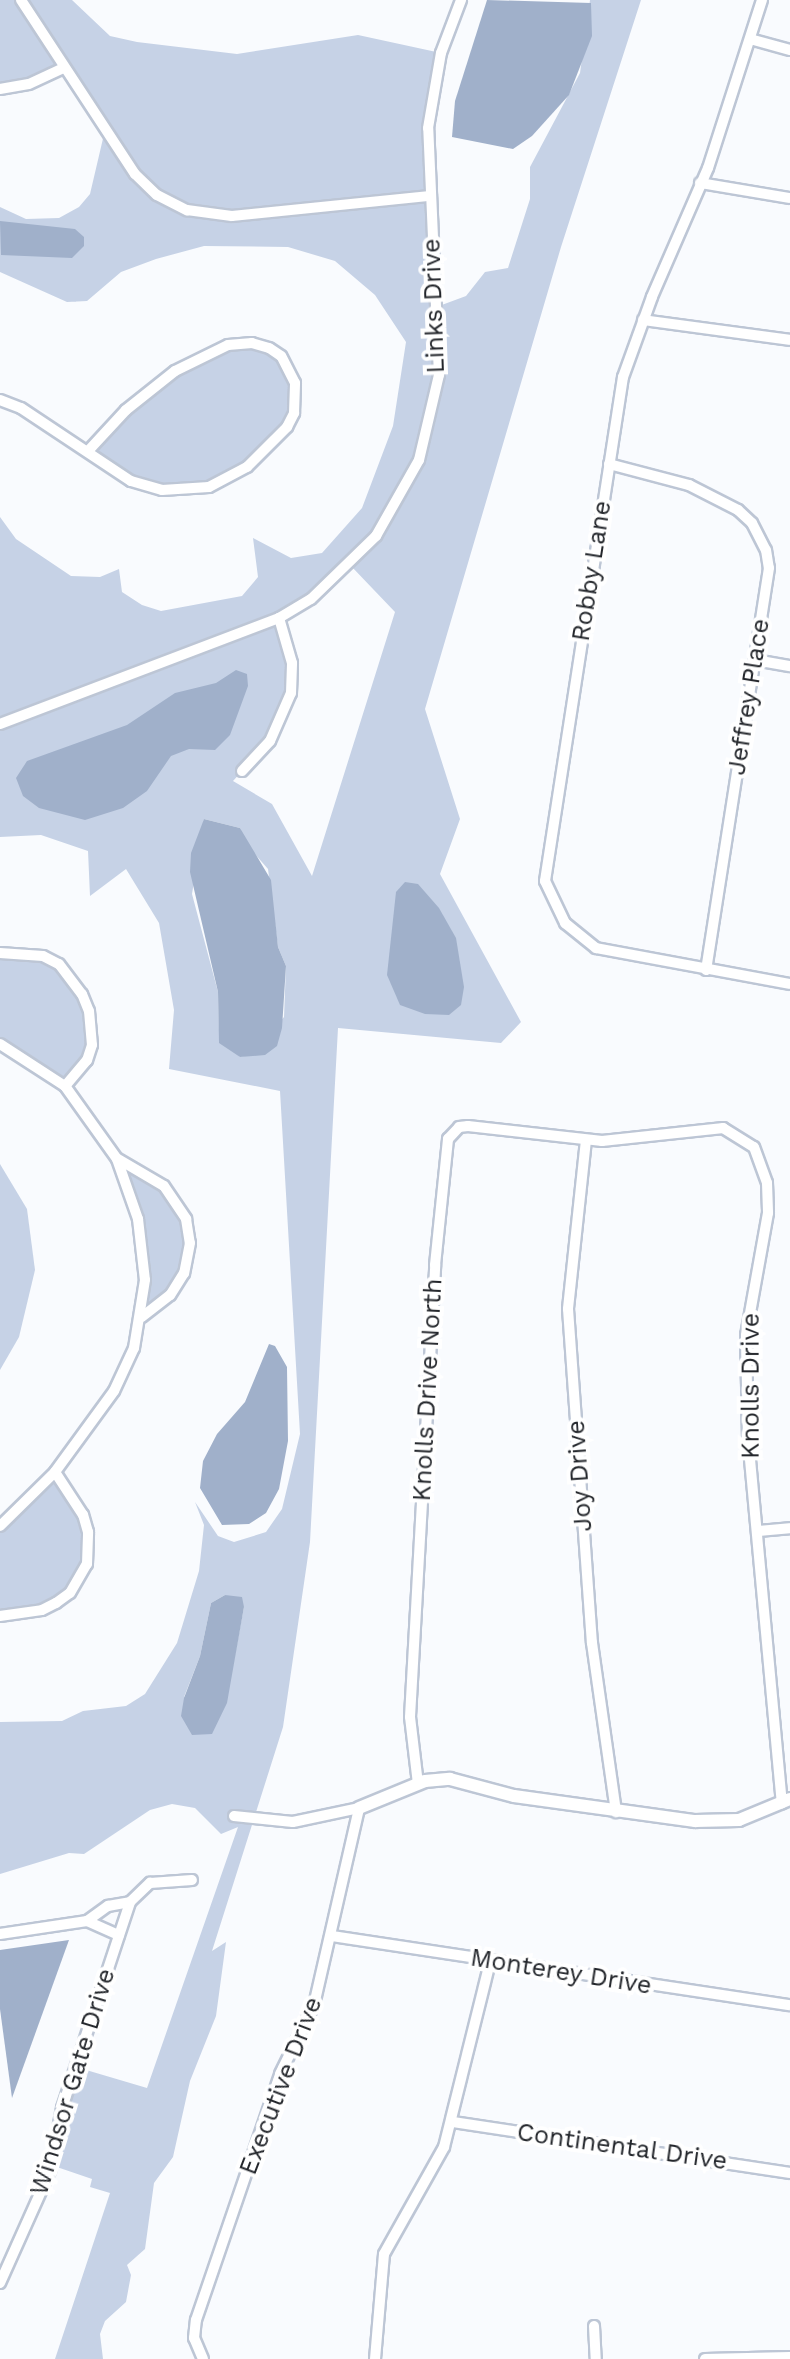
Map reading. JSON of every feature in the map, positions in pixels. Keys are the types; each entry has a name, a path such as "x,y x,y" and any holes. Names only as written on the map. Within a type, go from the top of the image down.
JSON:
{"street":[{"path":"21,0 136,174 157,195 186,210 232,216 430,196"},
{"name":"Links Drive","path":"0,724 278,618 311,599 351,565 376,536 418,460 430,424 440,354 428,128 434,86 461,0"},
{"name":"Robby Lane","path":"762,0 700,183 623,377 545,881 565,923 596,948 790,984"},
{"path":"750,38 790,50"},
{"path":"0,89 30,84 64,68"},
{"path":"700,183 790,198"},
{"path":"643,320 790,340"},
{"path":"0,400 22,408 112,470 148,487 209,487 247,467 286,428 294,413 296,383 281,356 269,348 252,343 228,345 175,370 126,410 88,451"},
{"name":"Jeffrey Place","path":"609,464 689,485 738,510 752,524 766,550 769,568 756,660 706,970"},
{"path":"242,771 270,742 290,693 292,663 278,618"},
{"path":"756,660 790,666"},
{"path":"0,953 43,956 59,964 82,994 89,1010 92,1045 87,1060 65,1086"},
{"path":"0,1044 65,1086 117,1159 145,1254 142,1317 114,1390 55,1472 0,1526"},
{"name":"Knolls Drive North","path":"418,1784 410,1717 435,1265 448,1139 460,1127 468,1126 586,1140"},
{"name":"Knolls Drive","path":"586,1140 723,1128 746,1138 762,1160 768,1213 746,1335 748,1438 786,1801"},
{"name":"Joy Drive","path":"586,1140 568,1310 592,1643 616,1812"},
{"path":"117,1159 164,1186 186,1220 190,1244 184,1273 170,1295 142,1317"},
{"path":"0,1616 42,1610 56,1603 70,1593 87,1564 88,1532 83,1515 55,1472"},
{"path":"758,1531 790,1528"},
{"path":"237,1816 296,1822 360,1808 418,1784 466,1781 514,1796 695,1821 739,1820 786,1801"},
{"name":"Executive Drive","path":"198,2358 196,2320 280,2074 314,2004 360,1808"},
{"path":"0,1934 86,1920 108,1906 130,1902 150,1883 192,1880"},
{"name":"Windsor Gate Drive","path":"0,2284 50,2171 62,2108 130,1902"},
{"name":"Windsor Gate Drive","path":"86,1920 119,1934"},
{"name":"Monterey Drive","path":"332,1936 790,2005"},
{"path":"375,2359 384,2254 427,2182 453,2122 490,1962"},
{"name":"Continental Drive","path":"453,2122 790,2174"},
{"path":"594,2326 596,2359"},
{"path":"704,2359 790,2357"}],"shaded area":[{"path":"0,0 72,0 110,36 137,42 237,54 358,35 441,53 428,128 439,306 466,296 485,272 508,268 530,199 530,167 580,73 590,0 641,0 561,247 425,709 460,819 440,874 521,1022 501,1043 338,1028 310,1542 283,1727 212,1951 226,1942 216,2016 190,2081 173,2157 154,2183 145,2249 127,2265 131,2275 126,2302 105,2321 100,2334 103,2359 55,2359 110,2193 90,2187 92,2179 51,2165 76,2067 147,2088 238,1827 221,1834 195,1808 172,1804 150,1810 84,1854 69,1853 0,1874 0,1722 62,1721 83,1711 126,1706 145,1694 177,1643 199,1571 204,1525 195,1502 218,1536 234,1542 266,1532 282,1509 300,1434 280,1091 169,1069 174,1010 159,923 126,869 90,896 88,851 41,835 0,837 0,517 16,539 71,576 100,577 119,569 122,592 142,605 161,611 242,596 258,577 253,538 291,558 322,553 362,508 393,426 406,342 375,295 335,261 288,247 204,246 121,272 87,301 67,302 0,272 0,207 26,219 59,218 79,207 90,194 105,130 63,68 0,89","holes":["351,566 395,612 312,876 272,804 233,781 270,741 291,693 292,663 279,618","204,819 240,828 247,845 268,869 278,947 286,966 284,1017 250,1055 240,1057 219,1030 218,992 192,894","225,1595 244,1607 230,1681 184,1697 200,1656 211,1603"]},
{"path":"487,0 591,3 592,36 569,95 532,136 513,149 452,137 455,101"},
{"path":"0,221 75,229 84,237 84,246 72,258 1,255"},
{"path":"228,345 269,348 290,369 294,413 268,448 209,487 149,487 88,451 175,371"},
{"path":"236,670 247,674 248,686 230,735 215,750 189,749 171,756 147,791 123,808 85,820 39,808 23,796 16,778 27,761 127,725 175,693 216,683"},
{"path":"204,819 240,828 271,880 278,947 286,966 282,1028 277,1046 265,1055 240,1057 219,1043 218,992 190,872 191,853"},
{"path":"405,882 418,884 439,908 456,938 464,987 461,1005 449,1015 425,1014 400,1005 387,975 396,892"},
{"path":"0,953 59,964 82,994 92,1045 65,1086 0,1044"},
{"path":"117,1159 164,1186 186,1219 184,1273 170,1295 142,1317 145,1254"},
{"path":"0,1164 27,1209 35,1270 19,1337 0,1370"},
{"path":"269,1344 275,1346 287,1367 288,1441 279,1489 266,1513 249,1524 222,1525 200,1488 203,1461 217,1434 245,1402"},
{"path":"55,1472 83,1515 87,1564 56,1603 0,1616 0,1526"},
{"path":"225,1595 242,1597 244,1607 227,1703 212,1734 192,1735 181,1716 184,1698 200,1656 211,1603"},
{"path":"69,1940 12,2098 0,2009 0,1950"}]}
